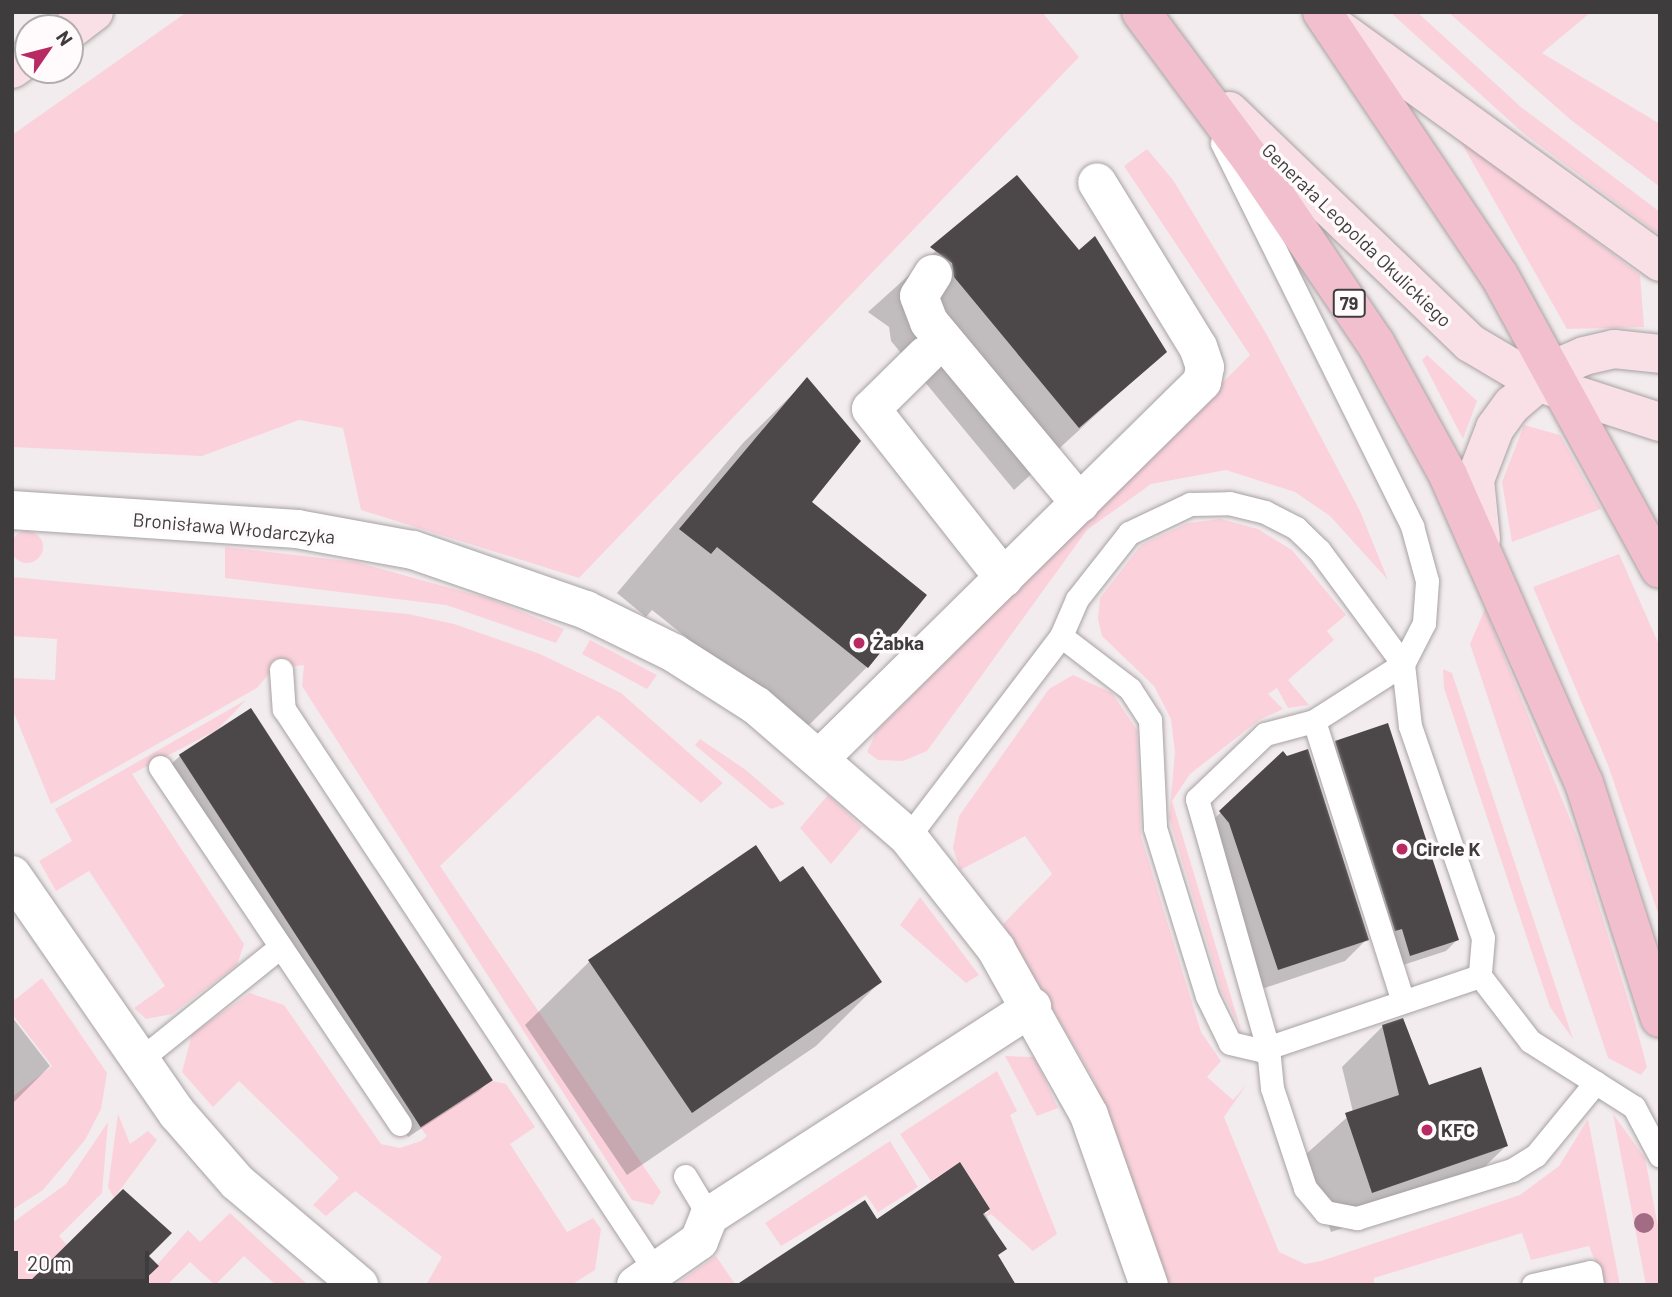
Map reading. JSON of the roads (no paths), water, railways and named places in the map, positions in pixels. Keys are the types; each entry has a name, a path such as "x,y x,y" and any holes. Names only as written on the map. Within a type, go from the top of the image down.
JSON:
{"main road":[{"name":"79","path":"1140,12 1189,74 1376,344 1484,548 1584,783 1660,1018"},
{"path":"1328,19 1660,262"},
{"path":"1328,19 1549,371 1660,569"},
{"name":"Generała Leopolda Okulickiego","path":"1189,74 1470,343 1549,371 1660,422"},
{"path":"1484,548 1474,511 1478,467 1495,428 1549,371 1614,349 1660,355"}],"street":[{"path":"821,757 1080,503 1205,374 1198,347 1097,182"},
{"path":"933,274 919,296 929,323 1080,503"},
{"path":"926,355 871,410 1004,578"},
{"name":"Bronisława Włodarczyka","path":"12,510 297,529 413,550 513,579 674,653 821,757 908,838 996,949 1032,1007 1089,1115 1149,1285"},
{"path":"12,875 137,1062 237,1182 359,1285"},
{"path":"646,1279 699,1241 709,1216 1032,1007"}],"lane":[{"path":"1189,74 1421,550 1428,600 1403,664 1410,726 1483,938 1480,976 1531,1041 1634,1107 1660,1156"},
{"path":"908,838 1061,636 1077,599 1129,533 1171,510 1229,503 1265,512 1307,537 1403,664"},
{"path":"1061,636 1124,682 1150,720 1155,828 1211,1006 1230,1043 1245,1050 1268,1048 1480,976"},
{"path":"1403,664 1314,722 1265,734 1197,799 1268,1048 1272,1088 1305,1188 1325,1212 1341,1217 1376,1214 1518,1166 1536,1155 1596,1082"},
{"path":"281,670 284,709 646,1279"},
{"path":"1314,722 1403,1001"},
{"path":"160,768 400,1124"},
{"path":"137,1062 279,947"},
{"path":"685,1176 709,1216"},
{"path":"1532,1285 1590,1272 1592,1285"}],"place":[{"name":"Żabka","path":"859,643"},
{"name":"Circle K","path":"1402,849"},
{"name":"KFC","path":"1427,1130"}]}
